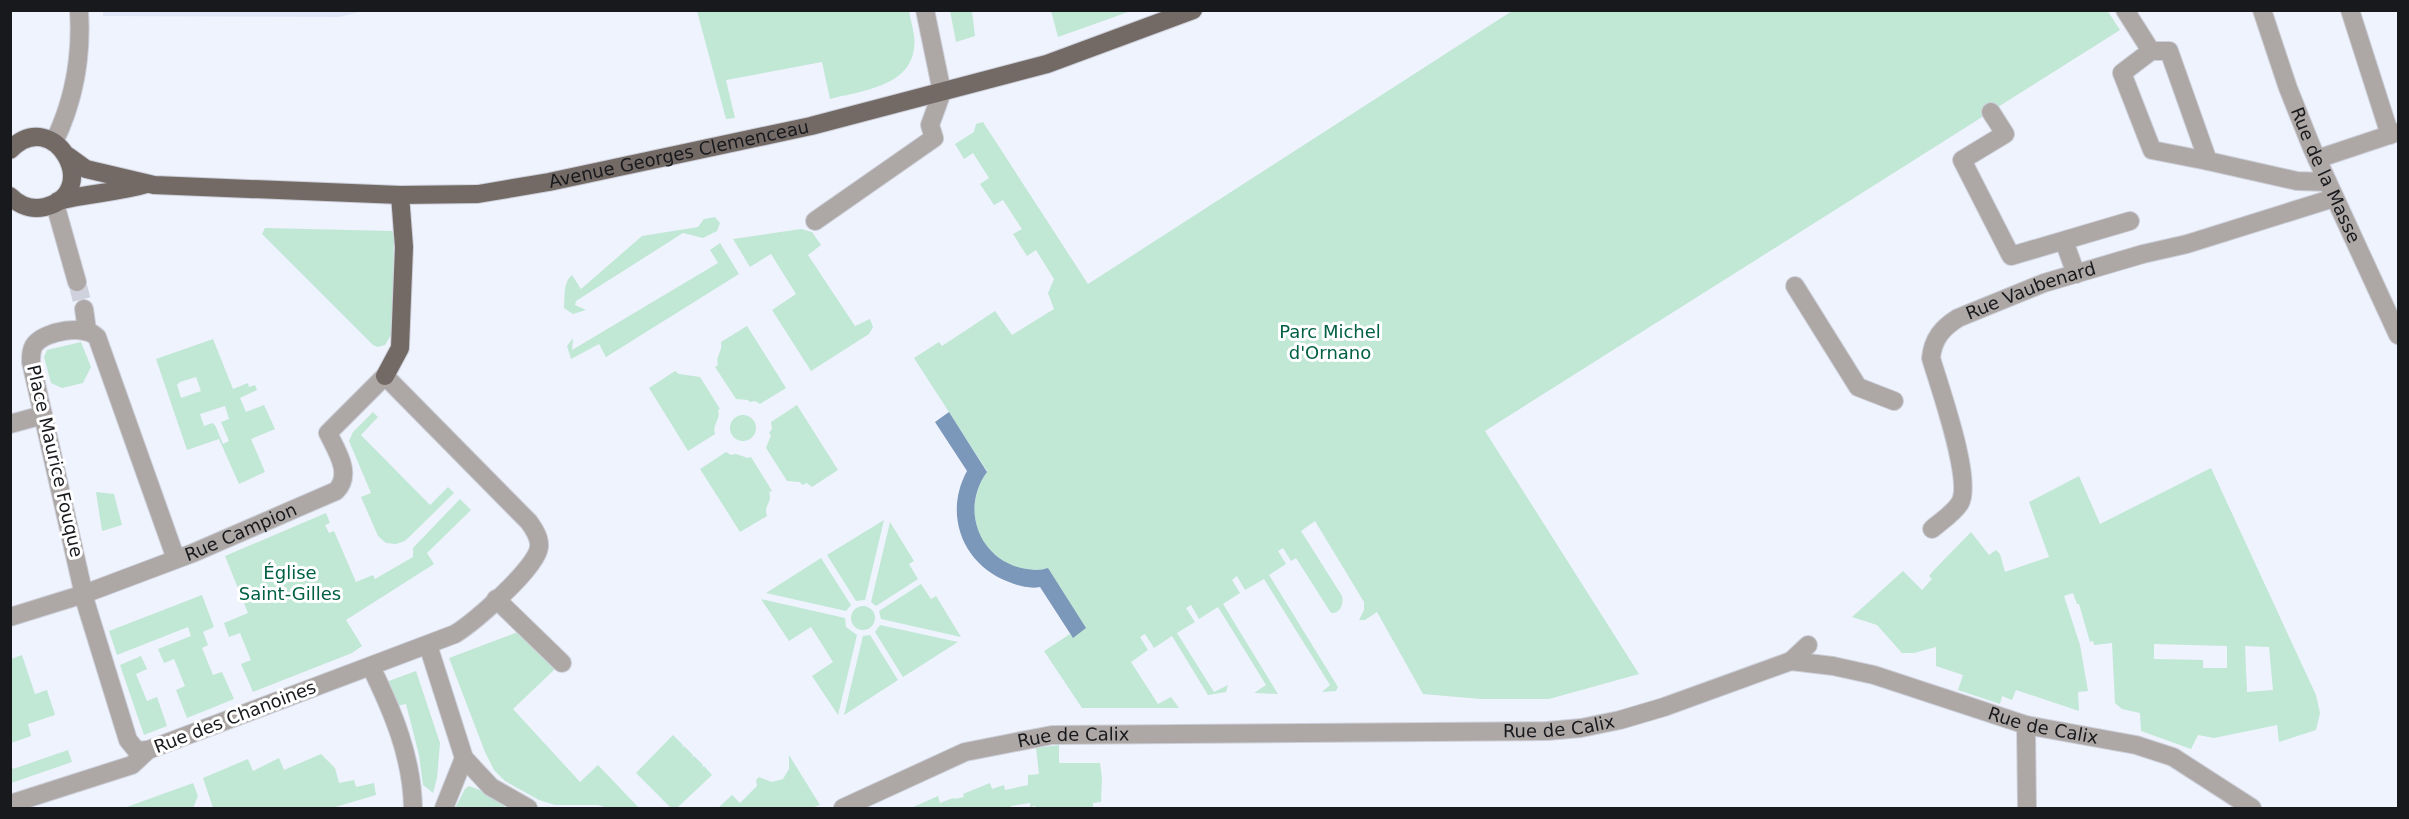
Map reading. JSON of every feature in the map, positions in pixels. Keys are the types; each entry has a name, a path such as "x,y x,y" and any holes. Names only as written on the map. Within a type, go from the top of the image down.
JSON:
{"main road":[{"name":"Avenue Georges Clemenceau","path":"147,184 400,195 478,194 549,182 795,130 1056,61 1193,10"},
{"path":"10,150 24,140 34,138 54,142 86,169 147,184"},
{"path":"56,203 70,185 71,165 68,156"},
{"path":"14,203 40,208 72,197 122,192 147,184"},
{"path":"385,376 400,348 404,247 400,195"}],"street":[{"path":"54,142 68,108 78,65 81,30 79,10"},
{"path":"815,221 934,138 930,125 942,92 925,10"},
{"path":"2125,10 2151,51"},
{"name":"Rue de la Masse","path":"2262,10 2288,88 2317,159 2398,335"},
{"path":"2317,159 2394,134 2350,10"},
{"path":"2208,161 2169,51 2151,51 2122,74 2152,150 2330,190"},
{"path":"1992,112 2005,134 1962,160 2011,256 2130,221"},
{"name":"Rue Vaubenard","path":"1932,529 1960,503 1964,484 1959,455 1931,358 1932,346 1947,324 2044,283 2187,244 2330,190"},
{"path":"56,203 77,282"},
{"path":"2064,241 2076,274"},
{"path":"1795,286 1858,387 1894,401"},
{"path":"84,309 87,330 92,332 99,342 176,559"},
{"name":"Place Maurice Fouque","path":"87,330 74,330 52,335 36,343 32,348 31,362 84,594 128,740 137,752 148,750"},
{"name":"Rue Campion","path":"10,617 84,594 176,559 336,491 342,482 344,471 328,432 385,376"},
{"name":"Rue des Chanoines","path":"10,804 44,801 132,765 148,750 308,688 428,645 472,623 526,571 539,549 535,529 385,376"},
{"path":"10,424 43,415"},
{"path":"496,599 562,663"},
{"path":"428,645 464,758 491,787 528,808"},
{"path":"1791,661 1808,645"},
{"name":"Rue de Calix","path":"843,808 964,752 1052,735 1547,731 1610,722 1664,707 1791,661 1833,666 1874,675 2026,725 2136,745 2173,757 2252,808"},
{"path":"371,667 399,731 409,768 413,808"},
{"path":"2026,725 2027,808"},
{"path":"444,808 462,768 464,758"}],"shaded area":[{"path":"103,10 363,11 340,17 103,16"}],"green space":[{"path":"1051,10 1131,11 1058,37"},
{"name":"Parc Michel d'Ornano","path":"2107,10 2120,30 1485,431 1639,674 1549,699 1481,699 1423,694 1377,612 1365,620 1359,620 1364,610 1364,602 1315,521 1301,531 1342,596 1342,605 1339,610 1331,613 1296,558 1291,561 1283,548 1278,551 1286,564 1269,575 1338,687 1336,691 1322,692 1330,685 1264,579 1245,590 1237,576 1232,580 1240,593 1223,604 1278,694 1254,693 1266,685 1218,607 1199,619 1191,605 1186,608 1195,622 1177,633 1214,692 1228,685 1226,692 1208,695 1172,636 1154,648 1145,634 1140,637 1148,650 1131,662 1158,704 1171,697 1179,708 1082,708 1044,651 1070,634 1072,637 1048,568 1028,570 1010,566 995,557 984,543 977,527 975,509 978,490 987,471 914,358 939,342 942,346 995,311 1012,335 1054,309 1048,293 1054,279 1036,250 1027,256 1013,234 1022,229 1003,200 994,205 980,184 989,178 973,153 964,159 955,144 974,132 976,124 983,122 1088,284 1512,11"},
{"path":"697,11 909,11 914,34 914,48 910,61 894,79 869,90 830,99 822,62 726,80 735,118 726,119"},
{"path":"950,11 972,11 975,36 956,42"},
{"path":"715,217 720,223 717,231 703,238 683,233 576,301 575,305 586,310 573,314 564,308 566,286 572,275 581,289 642,236 698,227 704,219"},
{"path":"265,228 392,231 394,233 392,333 385,345 378,347 373,345 262,234"},
{"path":"801,229 812,232 821,245 808,255 855,326 870,319 873,327 869,334 811,371 772,310 796,294 771,254 750,267 733,239"},
{"path":"720,243 739,274 606,357 599,344 571,359 567,346 573,338 572,350 718,263 710,250"},
{"path":"747,326 786,388 760,404 755,401 736,399 715,367 718,365 721,342"},
{"path":"213,339 233,389 248,383 249,387 255,385 257,390 240,398 246,412 264,405 275,429 251,439 265,472 239,484 219,439 187,450 156,359","holes":["196,377 201,391 181,398 177,385","225,406 229,419 221,422 229,441 223,444 215,425 212,423 204,426 200,414"]},
{"path":"81,342 91,367 83,383 62,388 51,383 44,357 47,350"},
{"path":"675,371 679,374 700,377 720,409 715,434 688,451 649,388"},
{"path":"797,405 838,470 812,487 807,483 802,485 800,482 787,481 766,448 771,435 769,433 772,429 771,422"},
{"path":"373,412 378,417 361,435 430,505 448,487 454,493 405,541 396,544 386,543 378,536 361,497 371,493 349,441 353,432"},
{"path":"743,415 752,419 756,428 752,437 743,441 734,437 730,428 734,419"},
{"path":"726,452 731,455 751,457 772,491 769,492 767,516 740,532 700,469"},
{"path":"2211,468 2316,695 2320,713 2316,730 2279,742 2277,725 2214,738 2198,735 2191,749 2141,731 2140,713 2122,709 2115,703 2112,643 2094,645 2093,641 2090,642 2079,604 2073,593 2064,596 2080,645 2088,691 2078,692 2079,711 2016,690 2012,700 2002,696 2000,704 1958,690 1963,675 1936,666 1936,647 1914,653 1902,653 1877,625 1852,617 1903,571 1922,590 1932,579 1929,576 1934,570 1971,532 1989,555 1996,550 2000,554 2005,572 2049,557 2029,502 2079,476 2100,524","holes":["2154,644 2227,646 2227,668 2203,668 2203,660 2154,659","2245,646 2269,647 2273,690 2247,692"]},
{"path":"96,492 114,494 122,525 102,531"},
{"name":"Église Saint-Gilles","path":"460,499 471,510 427,553 434,564 346,620 362,646 352,653 253,692 241,664 251,660 240,633 229,637 224,623 248,613 225,556 326,513 330,523 325,525 329,533 334,531 356,582 373,575 375,579 413,557 413,548"},
{"path":"884,520 865,600 856,601 827,555"},
{"path":"890,522 914,561 909,564 918,579 876,606 871,602"},
{"path":"821,558 851,605 846,611 766,593"},
{"path":"921,584 931,599 936,596 961,637 881,619 879,611"},
{"path":"202,595 214,627 203,632 208,645 202,648 213,675 222,672 234,699 187,718 176,690 185,686 174,659 164,663 158,649 191,636 188,627 117,655 109,631"},
{"path":"761,599 845,618 846,627 857,635 838,715 812,676 833,662 811,627 789,641"},
{"path":"863,606 868,607 874,613 874,623 868,629 863,630 858,629 852,623 851,618 852,613 858,607"},
{"path":"880,625 958,642 903,677 875,632"},
{"path":"518,632 555,669 513,709 580,782 598,765 639,808 555,805 539,800 505,781 494,770 449,658"},
{"path":"870,635 898,680 844,715 863,636"},
{"path":"22,655 35,694 47,690 55,715 28,724 31,736 11,743 11,659"},
{"path":"141,656 147,669 136,674 147,701 157,697 167,726 144,735 120,665"},
{"path":"416,671 440,743 437,778 433,793 423,785 419,755 406,704 396,706 386,682"},
{"path":"673,735 683,745 682,748 684,746 693,755 692,758 694,756 703,765 702,768 704,766 712,775 677,808 671,808 636,773"},
{"path":"1059,745 1059,763 1100,763 1101,802 1093,803 1093,808 1036,808 1035,806 1030,807 1030,803 1011,806 1011,808 911,808 938,796 940,803 964,797 963,794 990,783 992,789 1004,785 1005,790 1028,785 1028,775 1039,774 1036,748"},
{"path":"68,750 72,762 11,783 11,764 13,769"},
{"path":"321,754 335,768 339,783 354,780 356,787 374,783 376,795 332,808 213,808 203,778 248,759 253,771 279,758 284,770"},
{"path":"789,755 820,805 811,808 718,808 732,795 740,803 757,786 756,780 759,777 772,782 783,779 789,769"},
{"path":"193,783 198,796 193,808 124,808"},
{"path":"469,786 480,790 507,808 455,808"}],"water":[{"path":"949,412 987,472 979,486 975,500 978,529 984,542 993,553 1006,562 1028,569 1048,568 1086,628 1073,638 1040,587 1021,586 993,574 969,551 962,537 957,505 960,488 967,471 935,422"}],"tunnel":[{"path":"77,282 84,309"}]}
